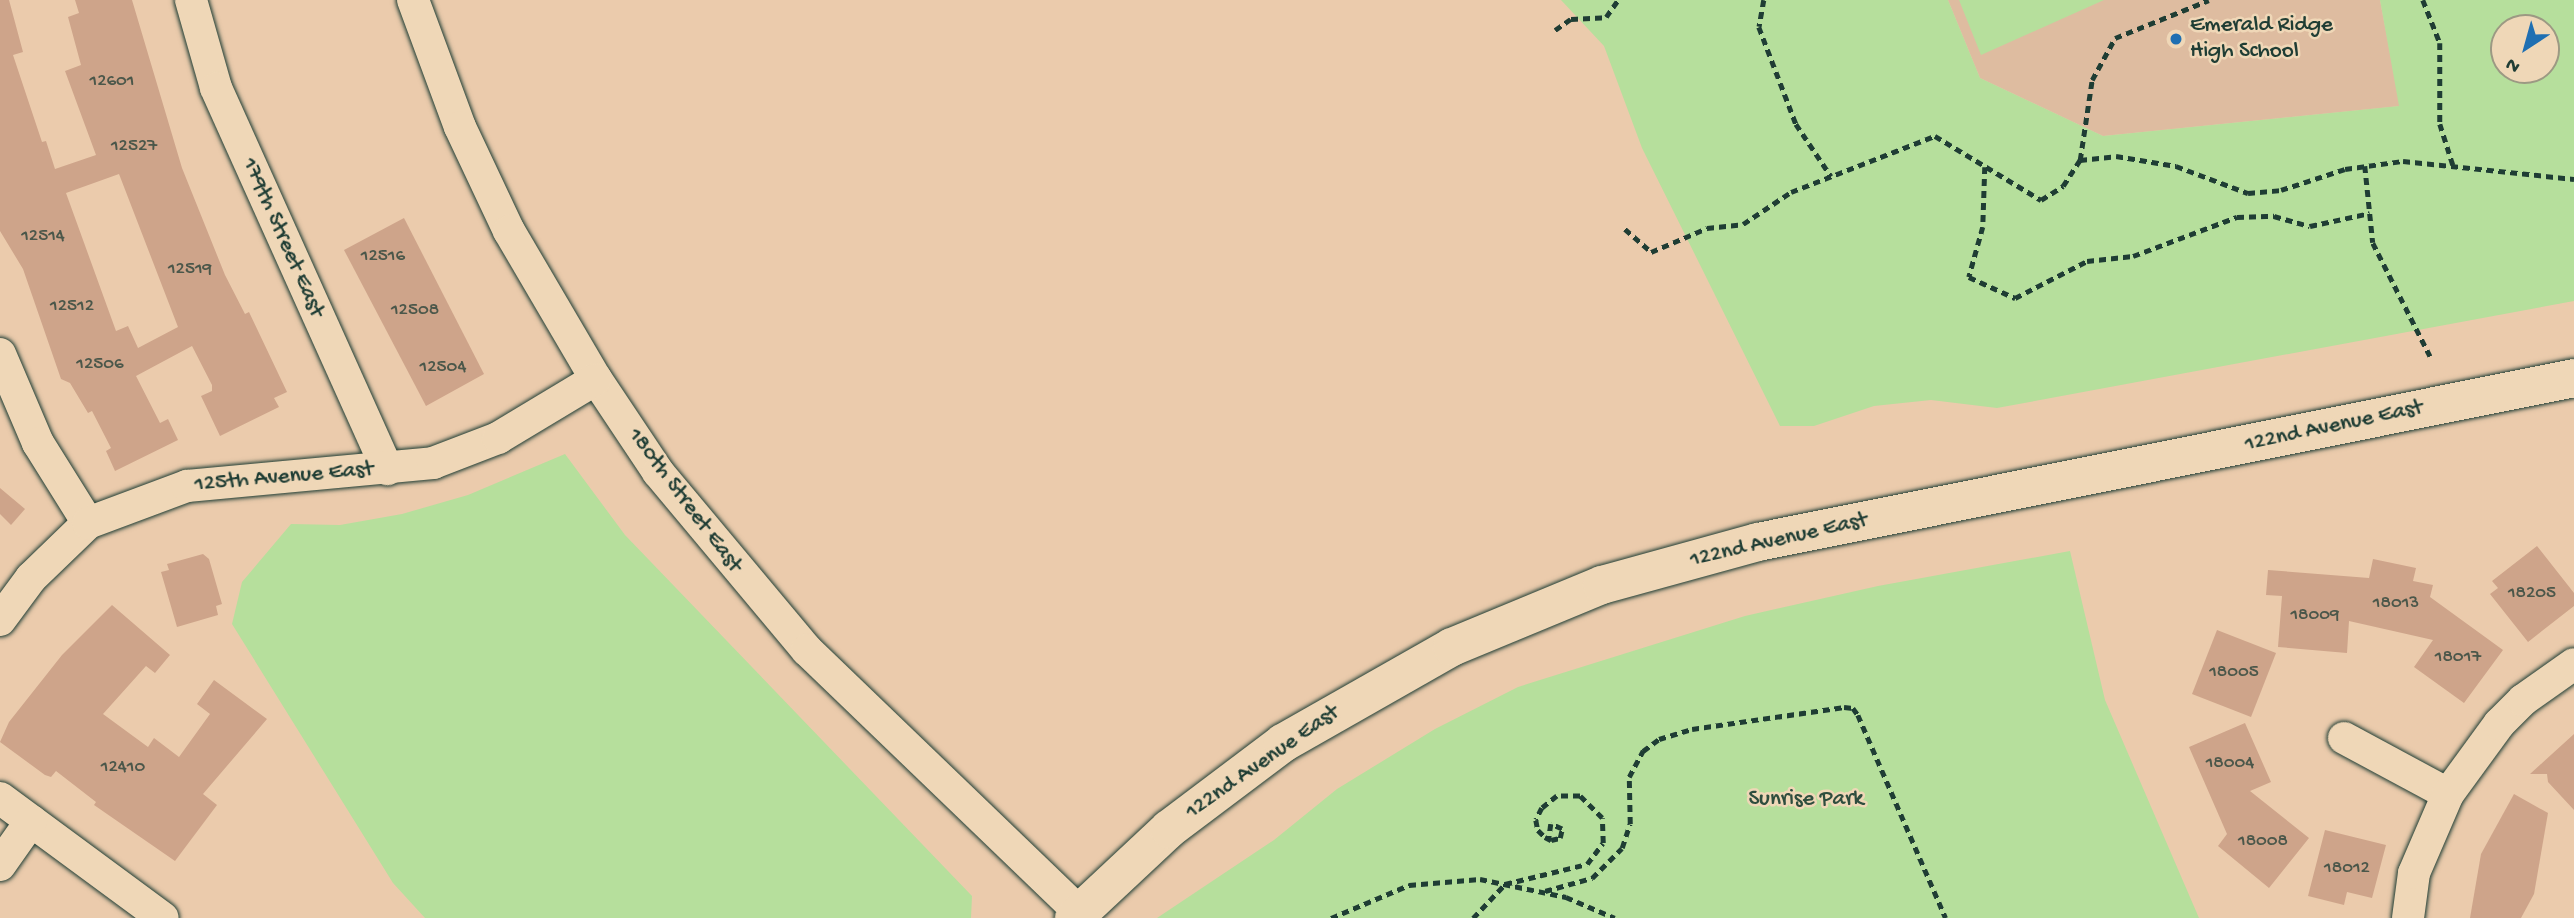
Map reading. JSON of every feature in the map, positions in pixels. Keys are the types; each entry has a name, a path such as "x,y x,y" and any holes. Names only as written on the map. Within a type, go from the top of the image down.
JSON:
{"street":[{"name":"179th Street East","path":"191,0 216,88 387,469"},
{"name":"180th Street East","path":"414,0 460,127 509,231 596,379 657,472 807,650 1077,915"},
{"path":"0,354 38,443 88,523"},
{"name":"122nd Avenue East","path":"1077,915 1169,829 1283,743 1452,647 1602,585 1758,542 2574,378"},
{"name":"125th Avenue East","path":"0,620 31,578 88,523 187,485 433,463 498,438 596,379"},
{"path":"2408,918 2414,873 2448,794 2499,724 2523,700 2574,664"},
{"path":"2344,738 2448,794"},
{"path":"0,798 163,918"},
{"path":"0,865 31,821"}],"path":[{"path":"1555,30 1571,19 1606,17 1618,0"},
{"path":"1764,0 1759,27 1777,76 1796,124 1830,176"},
{"path":"1625,229 1651,252 1707,228 1743,224 1791,192 1935,136 2041,200 2063,186 2080,160 2092,80 2115,38 2209,0"},
{"path":"2423,0 2440,43 2441,124 2453,165"},
{"path":"2080,160 2116,156 2176,166 2248,193 2281,191 2365,166 2403,161 2574,179"},
{"path":"1984,166 1983,227 1969,277 2015,298 2087,261 2133,256 2237,217 2274,216 2310,226 2370,213"},
{"path":"2365,166 2373,243 2430,356"},
{"path":"1545,891 1592,878 1622,848 1630,824 1629,777 1643,751 1659,739 1692,729 1844,707 1853,708 1858,715 1946,918"},
{"path":"1473,918 1505,884 1587,864 1603,843 1602,818 1580,796 1557,796 1546,803 1536,820 1538,830 1549,838"},
{"path":"1331,918 1409,886 1480,879 1545,891 1615,918"}],"shaded area":[{"name":"Emerald Ridge High School","path":"1948,0 2380,0 2400,106 2103,136 1980,78"}],"green space":[{"path":"1561,0 1948,0 1980,78 2103,136 2399,106 2380,0 2574,0 2574,301 1997,408 1931,400 1874,406 1814,426 1780,426 1642,148 1604,46"},
{"path":"1959,0 2104,0 1981,55"},
{"path":"565,454 625,535 972,896 971,918 425,918 393,883 232,624 242,582 291,524 340,525 402,514 468,495"},
{"name":"Sunrise Park","path":"2070,551 2105,700 2199,918 1157,918 1274,840 1337,789 1435,729 1518,687 1745,616 1878,586"}],"building":[{"path":"0,0 9,0 23,52 13,55 42,142 46,141 55,169 96,155 65,71 81,65 68,17 79,13 75,0 132,0 182,168 225,275 245,314 249,312 287,392 274,398 279,407 220,436 201,396 212,391 212,385 192,346 136,376 160,423 168,419 178,440 115,471 106,451 111,448 92,411 88,413 70,383 61,379 23,269 0,231","holes":["119,174 178,327 138,348 128,326 116,331 66,193"]},
{"path":"404,218 484,374 426,406 344,250"},
{"path":"0,488 25,509 11,525 0,514"},
{"path":"2537,546 2574,593 2574,606 2528,642 2490,594 2498,588 2492,581"},
{"path":"203,554 209,559 222,604 216,606 218,615 177,627 161,572 169,570 167,564"},
{"path":"2373,559 2416,568 2413,581 2433,585 2430,597 2503,650 2464,703 2414,667 2433,640 2349,621 2347,653 2278,647 2282,596 2266,595 2268,570 2369,578"},
{"path":"112,605 170,655 155,673 146,666 103,714 148,747 154,738 179,757 210,714 197,704 214,680 267,719 203,794 217,805 175,861 94,805 96,802 56,771 51,777 45,775 0,742 9,722 62,655"},
{"path":"2217,630 2276,653 2251,717 2192,694"},
{"path":"2245,723 2271,782 2250,791 2309,838 2269,888 2218,846 2227,834 2189,747"},
{"path":"2574,734 2574,810 2548,782 2547,774 2530,774"},
{"path":"2514,794 2548,813 2534,894 2521,918 2470,918 2481,854"},
{"path":"2325,830 2386,845 2372,898 2347,892 2344,905 2308,896"}],"place":[{"name":"Emerald Ridge High School","path":"2176,39"}]}
